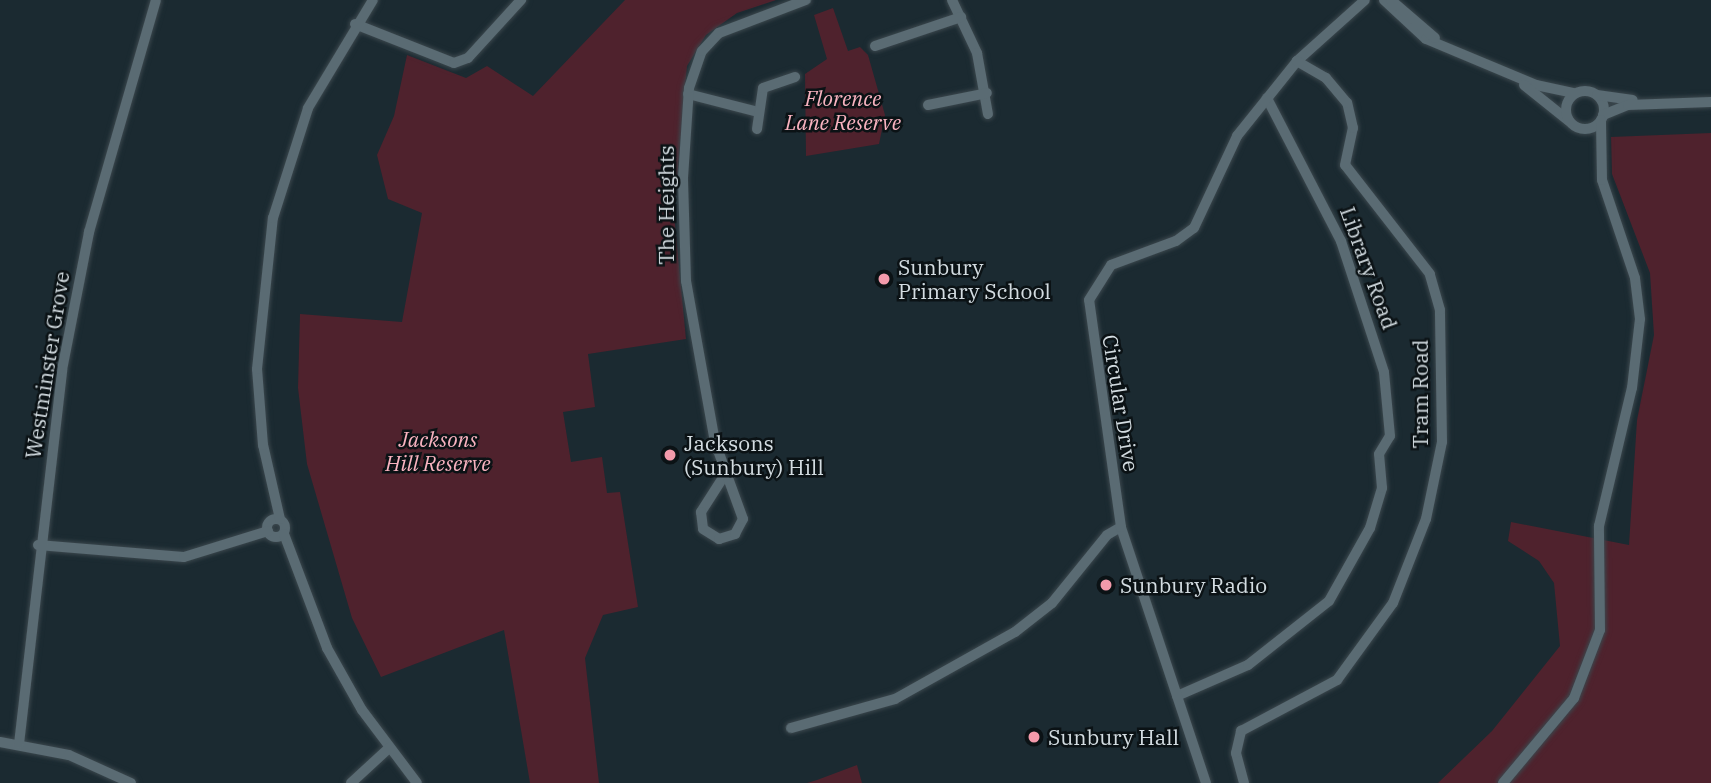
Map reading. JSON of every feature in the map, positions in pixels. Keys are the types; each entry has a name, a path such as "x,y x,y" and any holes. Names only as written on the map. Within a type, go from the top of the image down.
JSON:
{"street":[{"name":"Westminster Grove","path":"19,744 38,545 89,232 156,0"},
{"path":"373,0 355,24 307,108 270,230 257,343 275,529 327,648 389,748 417,783"},
{"path":"355,24 454,63 468,58 521,0"},
{"name":"The Heights","path":"724,476 701,512 703,529 719,539 735,534 743,519 724,476 686,281 688,94 702,51 719,33 806,0"},
{"path":"952,0 961,17 987,93 988,114"},
{"name":"Circular Drive","path":"1206,783 1121,527 1089,300 1111,265 1176,241 1194,228 1230,147 1297,61 1366,0"},
{"path":"1384,0 1418,34 1498,69 1576,93 1678,103"},
{"path":"1391,0 1443,45"},
{"path":"875,46 961,17"},
{"name":"Tram Road","path":"1244,783 1236,753 1241,732 1337,680 1393,603 1426,519 1442,442 1440,310 1430,274 1345,165 1353,128 1347,103 1326,78 1297,61"},
{"path":"1498,69 1569,121 1585,129 1628,105 1711,102"},
{"path":"757,130 765,85 795,77"},
{"path":"928,105 987,93"},
{"path":"1569,121 1567,102 1576,93"},
{"path":"688,94 758,113"},
{"path":"1503,783 1574,698 1600,630 1599,526 1632,388 1640,319 1634,278 1602,180 1602,118 1597,95"},
{"name":"Library Road","path":"1177,696 1248,665 1329,601 1370,528 1382,488 1379,454 1390,436 1384,372 1342,242 1267,98"},
{"path":"791,728 895,699 1015,632 1052,603 1107,535 1121,527"},
{"path":"38,545 184,557 275,529"},
{"path":"0,742 69,755 131,783"},
{"path":"351,783 389,748"}],"green space":[{"name":"Jacksons Hill Reserve","path":"625,0 776,0 737,13 706,35 687,66 674,214 686,339 588,354 595,407 563,412 571,462 602,457 607,493 620,492 638,607 603,615 585,658 599,783 530,783 504,630 381,677 352,618 307,464 298,388 300,314 402,322 422,213 388,199 377,155 394,116 407,55 466,78 487,66 533,96"},
{"name":"Florence Lane Reserve","path":"833,8 848,51 860,47 868,55 885,115 879,144 806,156 805,74 827,59 814,15"},
{"path":"1711,133 1711,783 1438,783 1492,731 1560,646 1554,583 1539,561 1508,541 1511,522 1629,545 1637,420 1654,335 1650,273 1612,174 1611,137"},
{"path":"857,765 862,783 807,783 817,780"}],"place":[{"name":"Sunbury Primary School","path":"884,279"},
{"name":"Jacksons (Sunbury) Hill","path":"670,455"},
{"name":"Sunbury Radio","path":"1106,585"},
{"name":"Sunbury Hall","path":"1034,737"}]}
